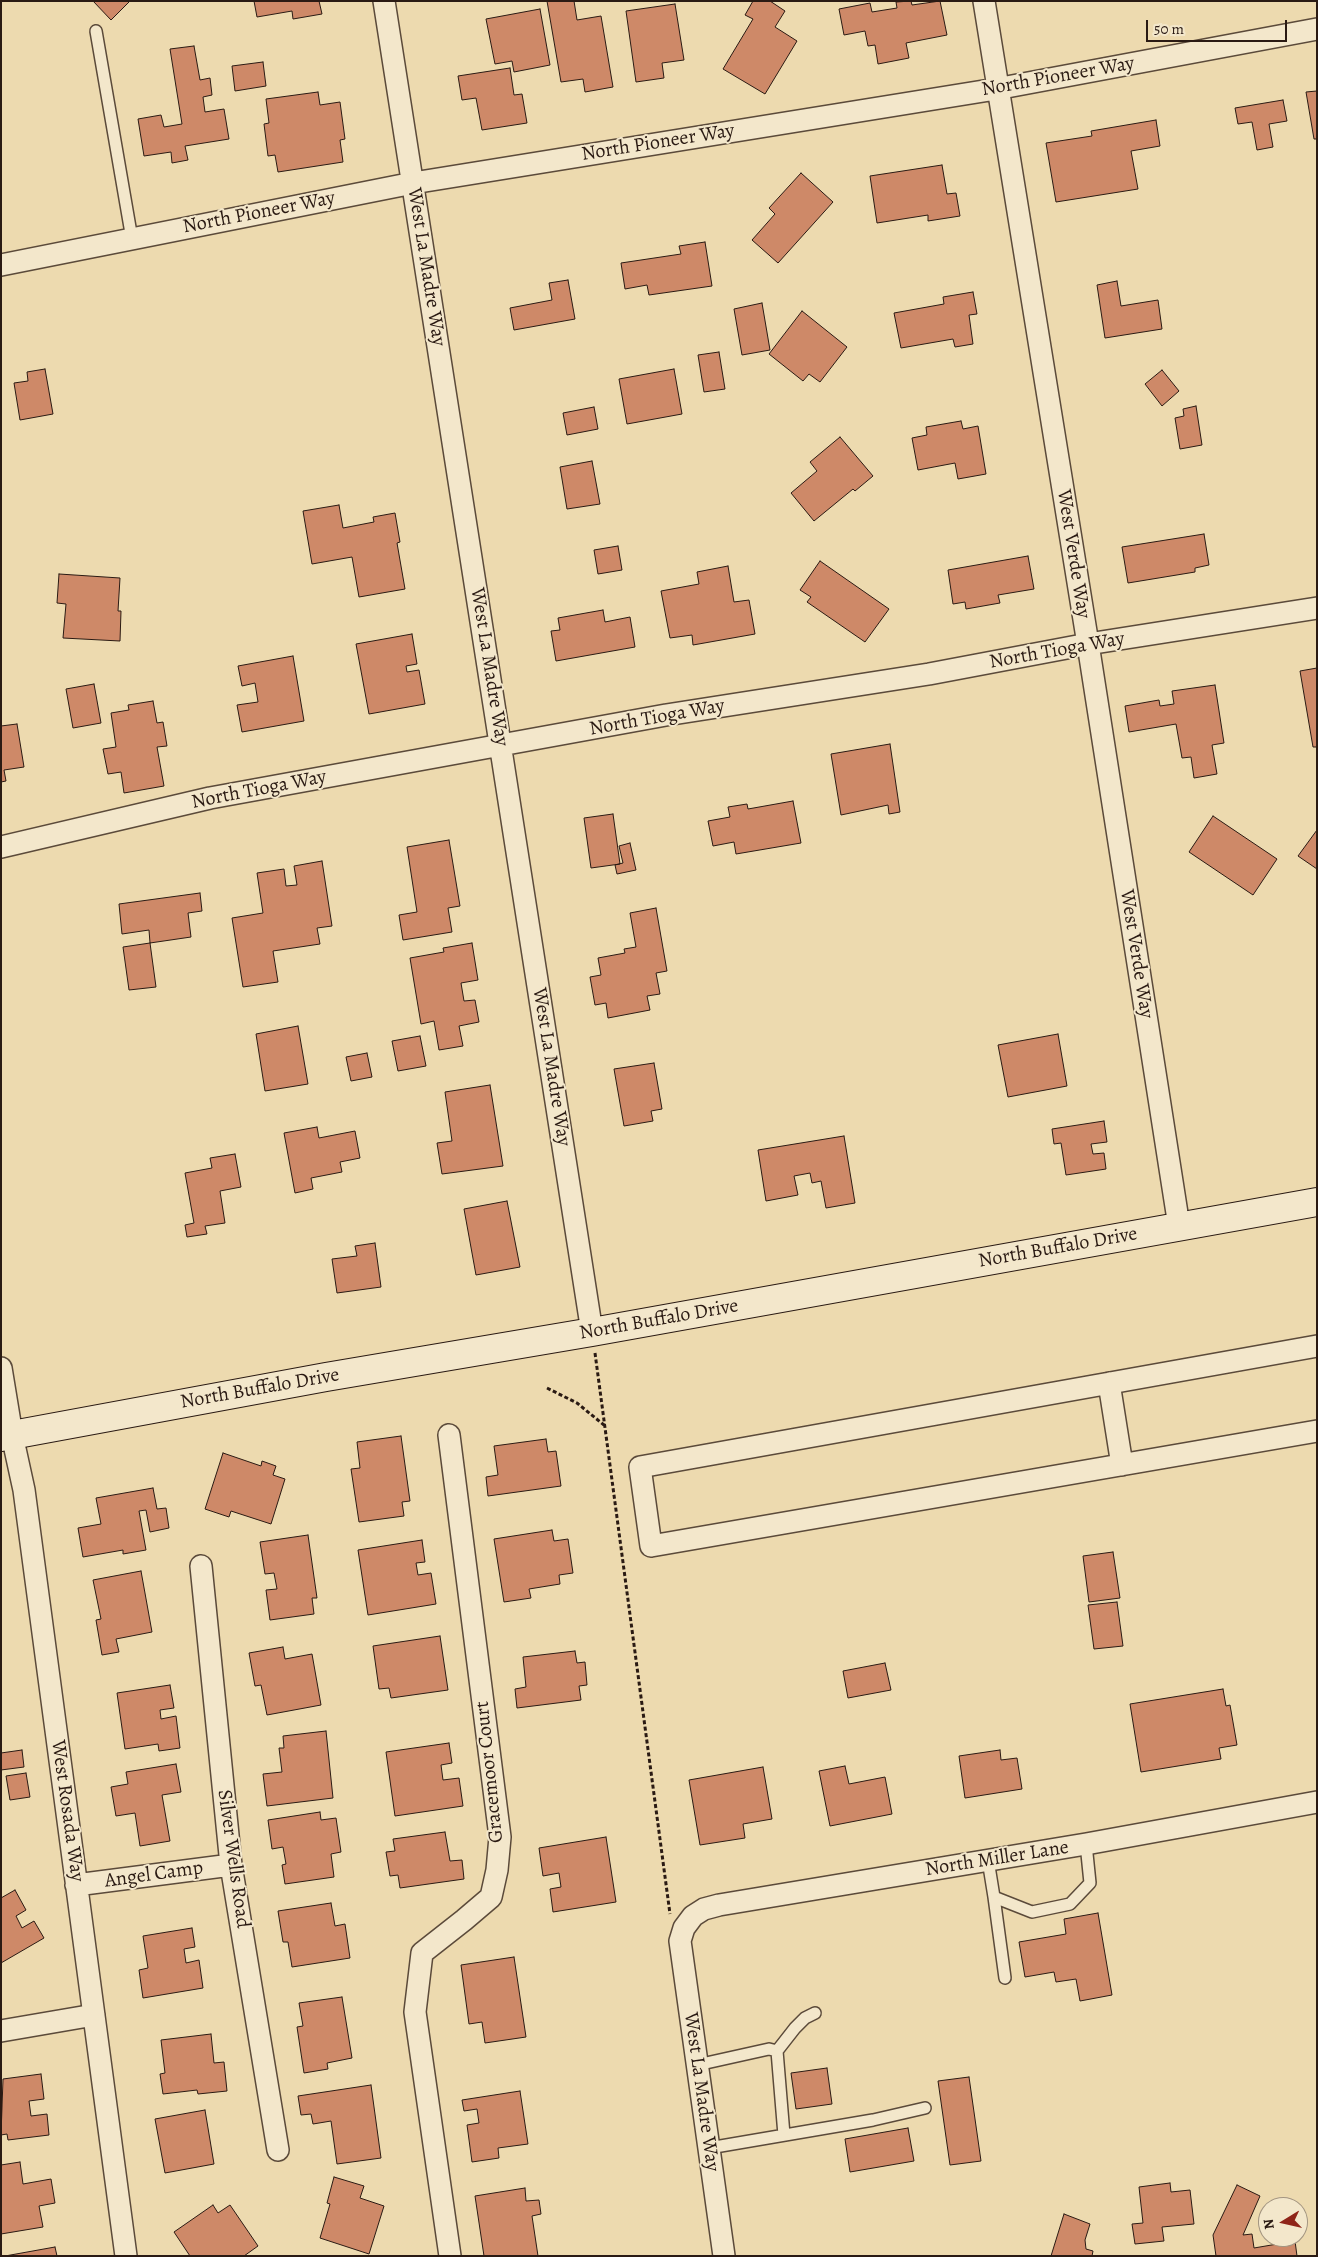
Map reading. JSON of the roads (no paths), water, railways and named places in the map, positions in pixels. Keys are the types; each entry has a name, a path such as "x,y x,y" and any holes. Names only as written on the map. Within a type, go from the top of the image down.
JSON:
{"street":[{"name":"West La Madre Way","path":"384,1 592,1332"},
{"name":"West Verde Way","path":"984,1 996,89 1088,644 1179,1226"},
{"name":"North Pioneer Way","path":"1,265 413,183 996,89 1317,30"},
{"name":"North Tioga Way","path":"1,847 210,798 501,745 666,716 929,674 1088,644 1317,608"},
{"name":"North Buffalo Drive","path":"6,1436 326,1377 592,1332 1317,1202"},
{"path":"1317,1346 640,1467 651,1546 1317,1431"},
{"name":"West Rosada Way","path":"1,1368 6,1436 24,1490 126,2256"},
{"path":"1109,1384 1122,1465"},
{"name":"Gracemoor Court","path":"449,1435 500,1837 497,1870 490,1897 422,1953 415,2012 450,2256"},
{"name":"Silver Wells Road","path":"201,1566 231,1865 278,2150"},
{"name":"North Miller Lane","path":"684,1928 698,1913 719,1905 1086,1844 1317,1802"},
{"name":"Angel Camp","path":"76,1885 231,1865"},
{"name":"West La Madre Way","path":"684,1928 680,1941 724,2256"},
{"path":"1,2031 94,2016"}],"lane":[{"path":"96,32 132,239"},
{"path":"994,1897 1032,1912 1070,1904 1090,1883 1086,1844"},
{"path":"988,1860 1005,1978"},
{"path":"784,2135 777,2050 805,2018 815,2013"},
{"path":"697,2064 769,2049 777,2050"},
{"path":"709,2148 873,2120 925,2108"}]}
